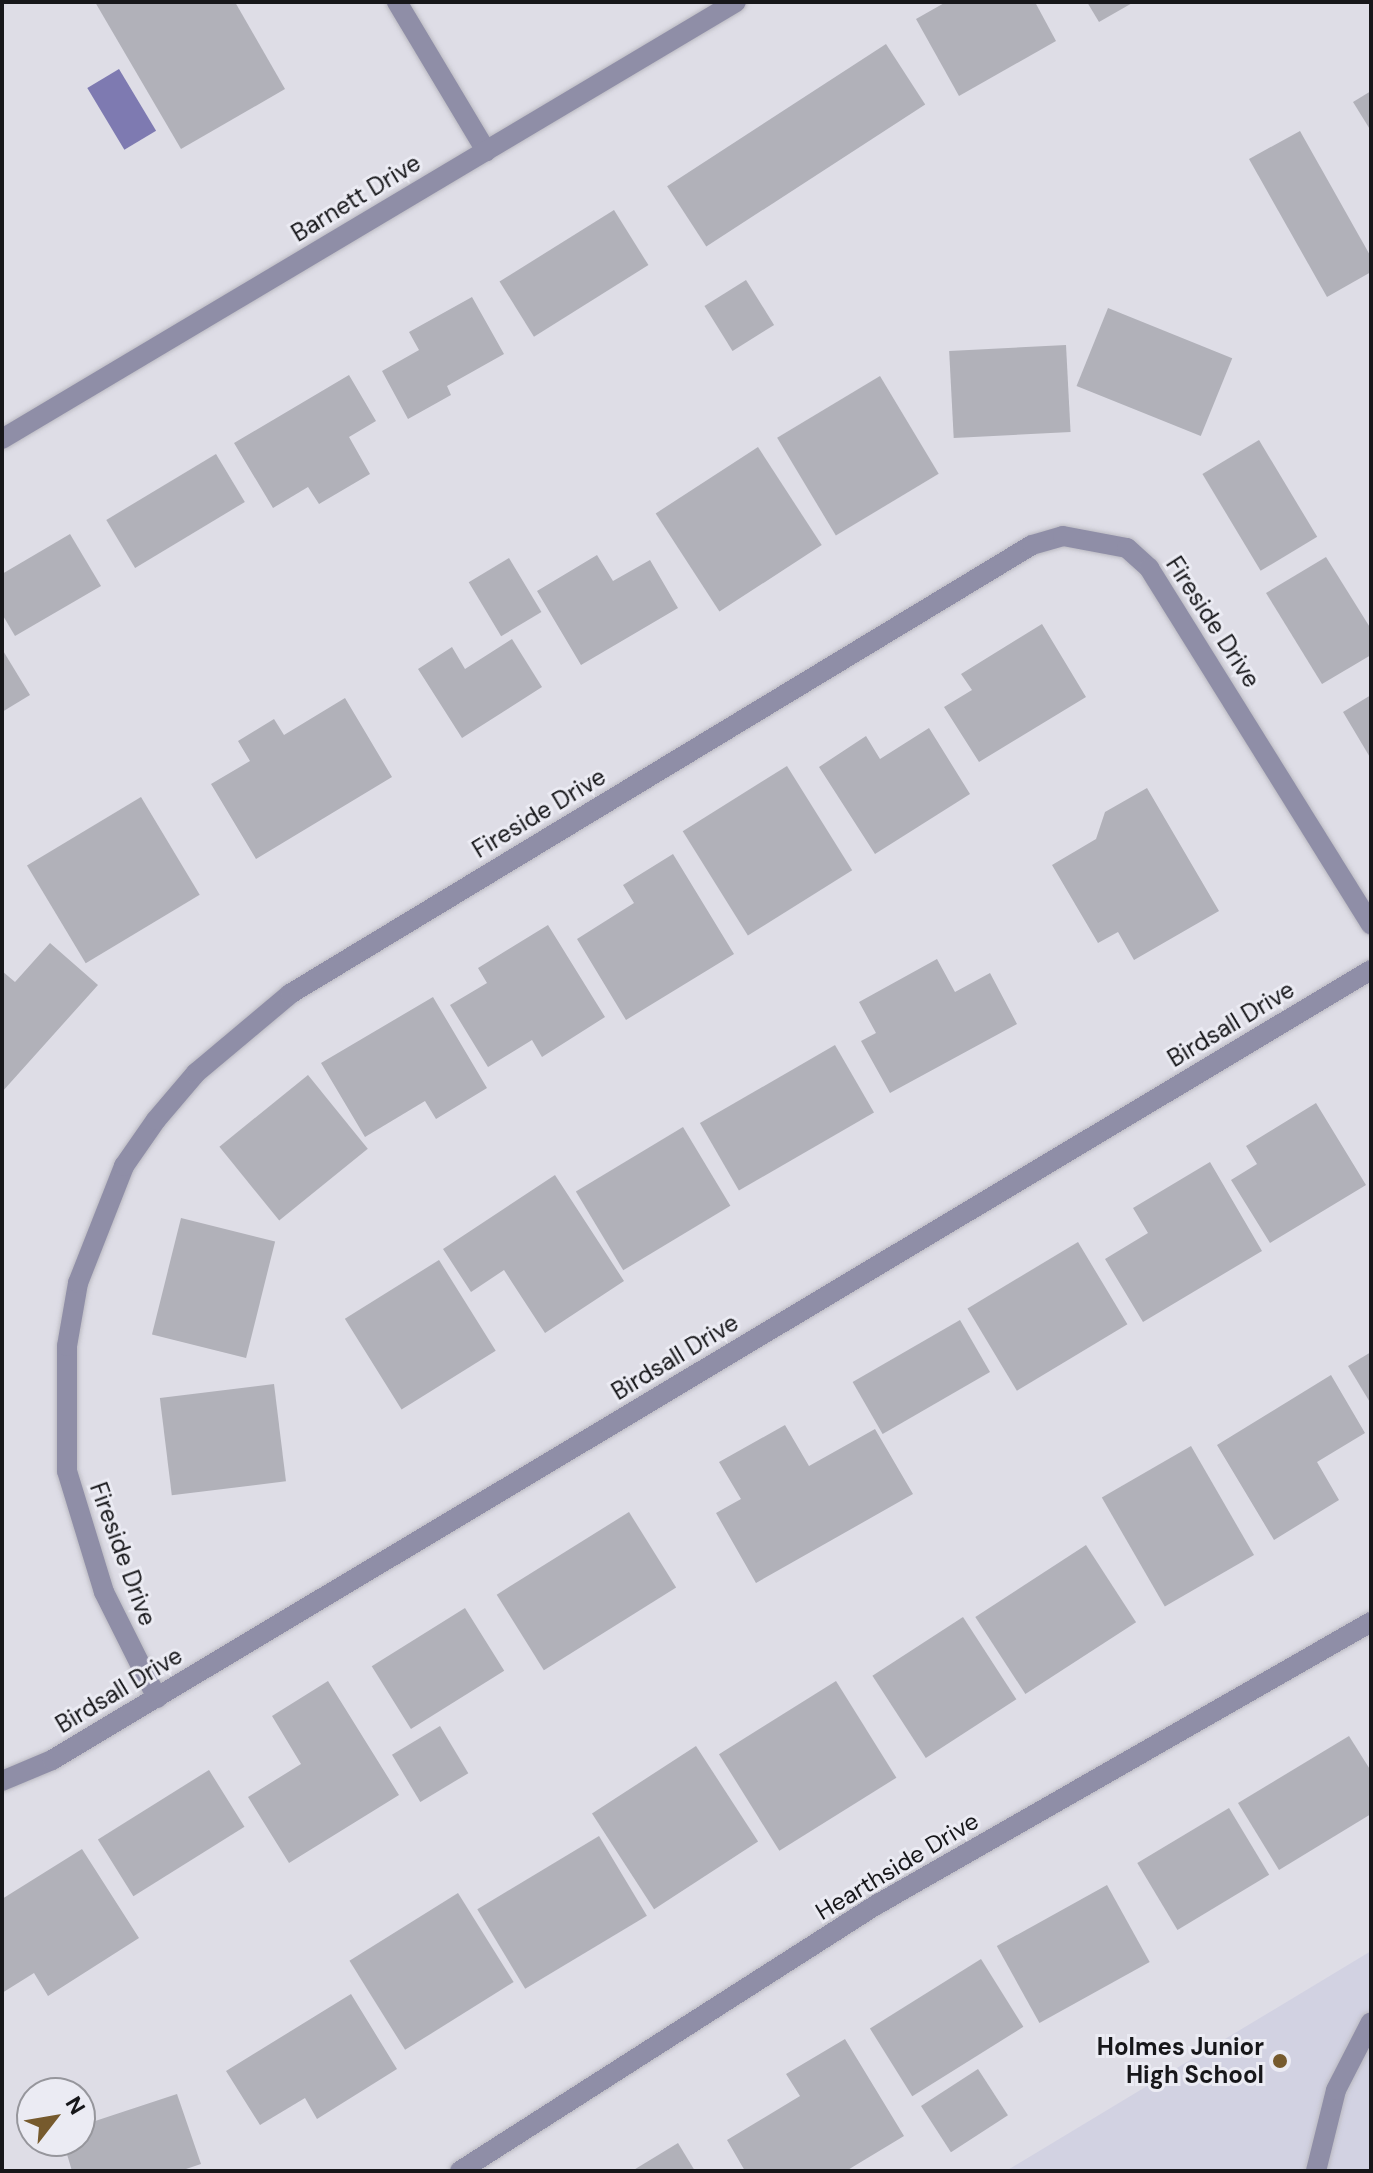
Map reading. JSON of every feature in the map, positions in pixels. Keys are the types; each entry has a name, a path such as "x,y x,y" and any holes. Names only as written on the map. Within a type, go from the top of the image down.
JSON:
{"street":[{"path":"397,2 486,151"},
{"name":"Barnett Drive","path":"2,439 736,2"},
{"name":"Fireside Drive","path":"157,1698 104,1592 67,1471 67,1346 78,1283 124,1166 156,1120 196,1073 290,994 1032,545 1063,536 1127,548 1149,568 1371,924"},
{"name":"Birdsall Drive","path":"2,1781 52,1760 157,1698 1371,970"},
{"name":"Hearthside Drive","path":"460,2171 878,1904 1371,1622"},
{"path":"1316,2171 1336,2090 1371,2022"}],"shaded area":[{"path":"119,69 156,131 124,150 87,88"},
{"name":"Holmes Junior High School","path":"1371,1951 1371,2171 1006,2171"}],"building":[{"path":"95,2 235,2 285,89 181,149"},
{"path":"946,2 1035,2 1056,41 959,96 916,19"},
{"path":"1087,2 1134,2 1099,22"},
{"path":"886,44 925,104 706,247 667,186"},
{"path":"1371,91 1371,131 1353,102"},
{"path":"1300,131 1371,257 1371,272 1327,297 1249,159"},
{"path":"614,210 648,265 534,337 500,282"},
{"path":"746,280 774,325 733,351 704,306"},
{"path":"472,297 504,354 447,386 451,395 408,419 382,371 419,350 409,332"},
{"path":"1108,308 1232,358 1201,436 1077,386"},
{"path":"1066,345 1071,432 954,438 949,351"},
{"path":"349,375 376,421 349,437 370,474 319,504 308,487 273,508 234,443"},
{"path":"880,376 939,474 836,536 777,438"},
{"path":"1259,440 1317,537 1261,571 1202,474"},
{"path":"758,447 822,545 719,612 656,513"},
{"path":"216,454 245,502 135,568 106,520"},
{"path":"70,534 101,586 15,636 2,614 2,574"},
{"path":"597,555 613,581 650,560 678,608 581,665 537,591"},
{"path":"1326,557 1371,629 1371,655 1322,684 1266,593"},
{"path":"509,558 541,612 501,636 469,582"},
{"path":"1042,624 1086,697 979,762 944,707 972,690 961,674"},
{"path":"512,639 542,687 462,738 418,669 452,647 465,669"},
{"path":"2,649 30,695 2,712"},
{"path":"1371,695 1371,759 1343,712"},
{"path":"345,698 392,777 256,859 211,784 250,761 238,741 274,719 284,735"},
{"path":"929,728 970,794 875,854 819,767 866,736 880,759"},
{"path":"787,766 852,870 748,935 683,831"},
{"path":"1147,788 1219,911 1134,960 1118,932 1098,943 1052,865 1096,839 1105,812"},
{"path":"141,797 200,895 86,963 27,866"},
{"path":"673,854 734,954 626,1020 577,939 634,903 623,885"},
{"path":"548,925 605,1017 542,1057 532,1040 488,1067 450,1005 487,983 478,968"},
{"path":"50,943 98,985 2,1092 2,971 15,982"},
{"path":"937,959 955,992 990,973 1017,1024 890,1093 861,1041 876,1033 859,1002"},
{"path":"433,997 487,1088 436,1119 425,1101 365,1137 321,1063"},
{"path":"835,1045 874,1113 739,1191 700,1123"},
{"path":"308,1075 368,1149 279,1221 219,1147"},
{"path":"1316,1103 1366,1185 1270,1243 1231,1180 1257,1164 1246,1146"},
{"path":"683,1127 730,1206 623,1270 576,1191"},
{"path":"1210,1162 1262,1251 1143,1322 1105,1259 1148,1233 1133,1208"},
{"path":"555,1175 624,1281 545,1333 504,1270 471,1292 443,1249"},
{"path":"181,1218 275,1241 246,1358 152,1334"},
{"path":"1078,1242 1127,1324 1017,1391 967,1308"},
{"path":"439,1260 496,1351 402,1410 345,1319"},
{"path":"960,1320 990,1372 883,1434 853,1382"},
{"path":"1371,1352 1371,1404 1348,1366"},
{"path":"1331,1375 1365,1433 1317,1462 1339,1500 1274,1540 1217,1445"},
{"path":"274,1384 286,1481 172,1495 160,1398"},
{"path":"785,1425 809,1466 875,1429 913,1494 756,1583 716,1513 741,1499 719,1462"},
{"path":"1191,1446 1254,1555 1165,1607 1102,1498"},
{"path":"629,1512 676,1587 544,1670 497,1595"},
{"path":"1086,1545 1136,1622 1025,1694 975,1617"},
{"path":"465,1608 504,1671 411,1729 372,1666"},
{"path":"963,1617 1016,1699 926,1758 872,1676"},
{"path":"328,1681 399,1795 289,1863 248,1797 301,1764 272,1716"},
{"path":"836,1681 896,1778 779,1851 719,1754"},
{"path":"440,1726 468,1773 420,1802 392,1755"},
{"path":"1349,1736 1371,1771 1371,1814 1279,1870 1238,1803"},
{"path":"696,1746 758,1842 654,1909 592,1814"},
{"path":"209,1770 245,1827 133,1896 98,1839"},
{"path":"1229,1808 1269,1875 1177,1930 1137,1863"},
{"path":"599,1836 647,1916 525,1989 477,1909"},
{"path":"82,1849 139,1938 48,1996 34,1973 2,1993 2,1899"},
{"path":"1107,1885 1150,1962 1039,2023 997,1946"},
{"path":"458,1893 514,1982 405,2050 349,1961"},
{"path":"981,1959 1023,2027 912,2096 870,2028"},
{"path":"351,1994 397,2069 317,2119 305,2098 260,2125 226,2071"},
{"path":"845,2039 904,2136 846,2171 745,2171 727,2140 800,2096 786,2074"},
{"path":"978,2069 1008,2115 951,2152 921,2106"},
{"path":"177,2094 201,2164 180,2171 72,2171 68,2157 96,2157 96,2121"},
{"path":"678,2143 695,2171 632,2171"}],"place":[{"name":"Holmes Junior High School","path":"1280,2061"}]}
